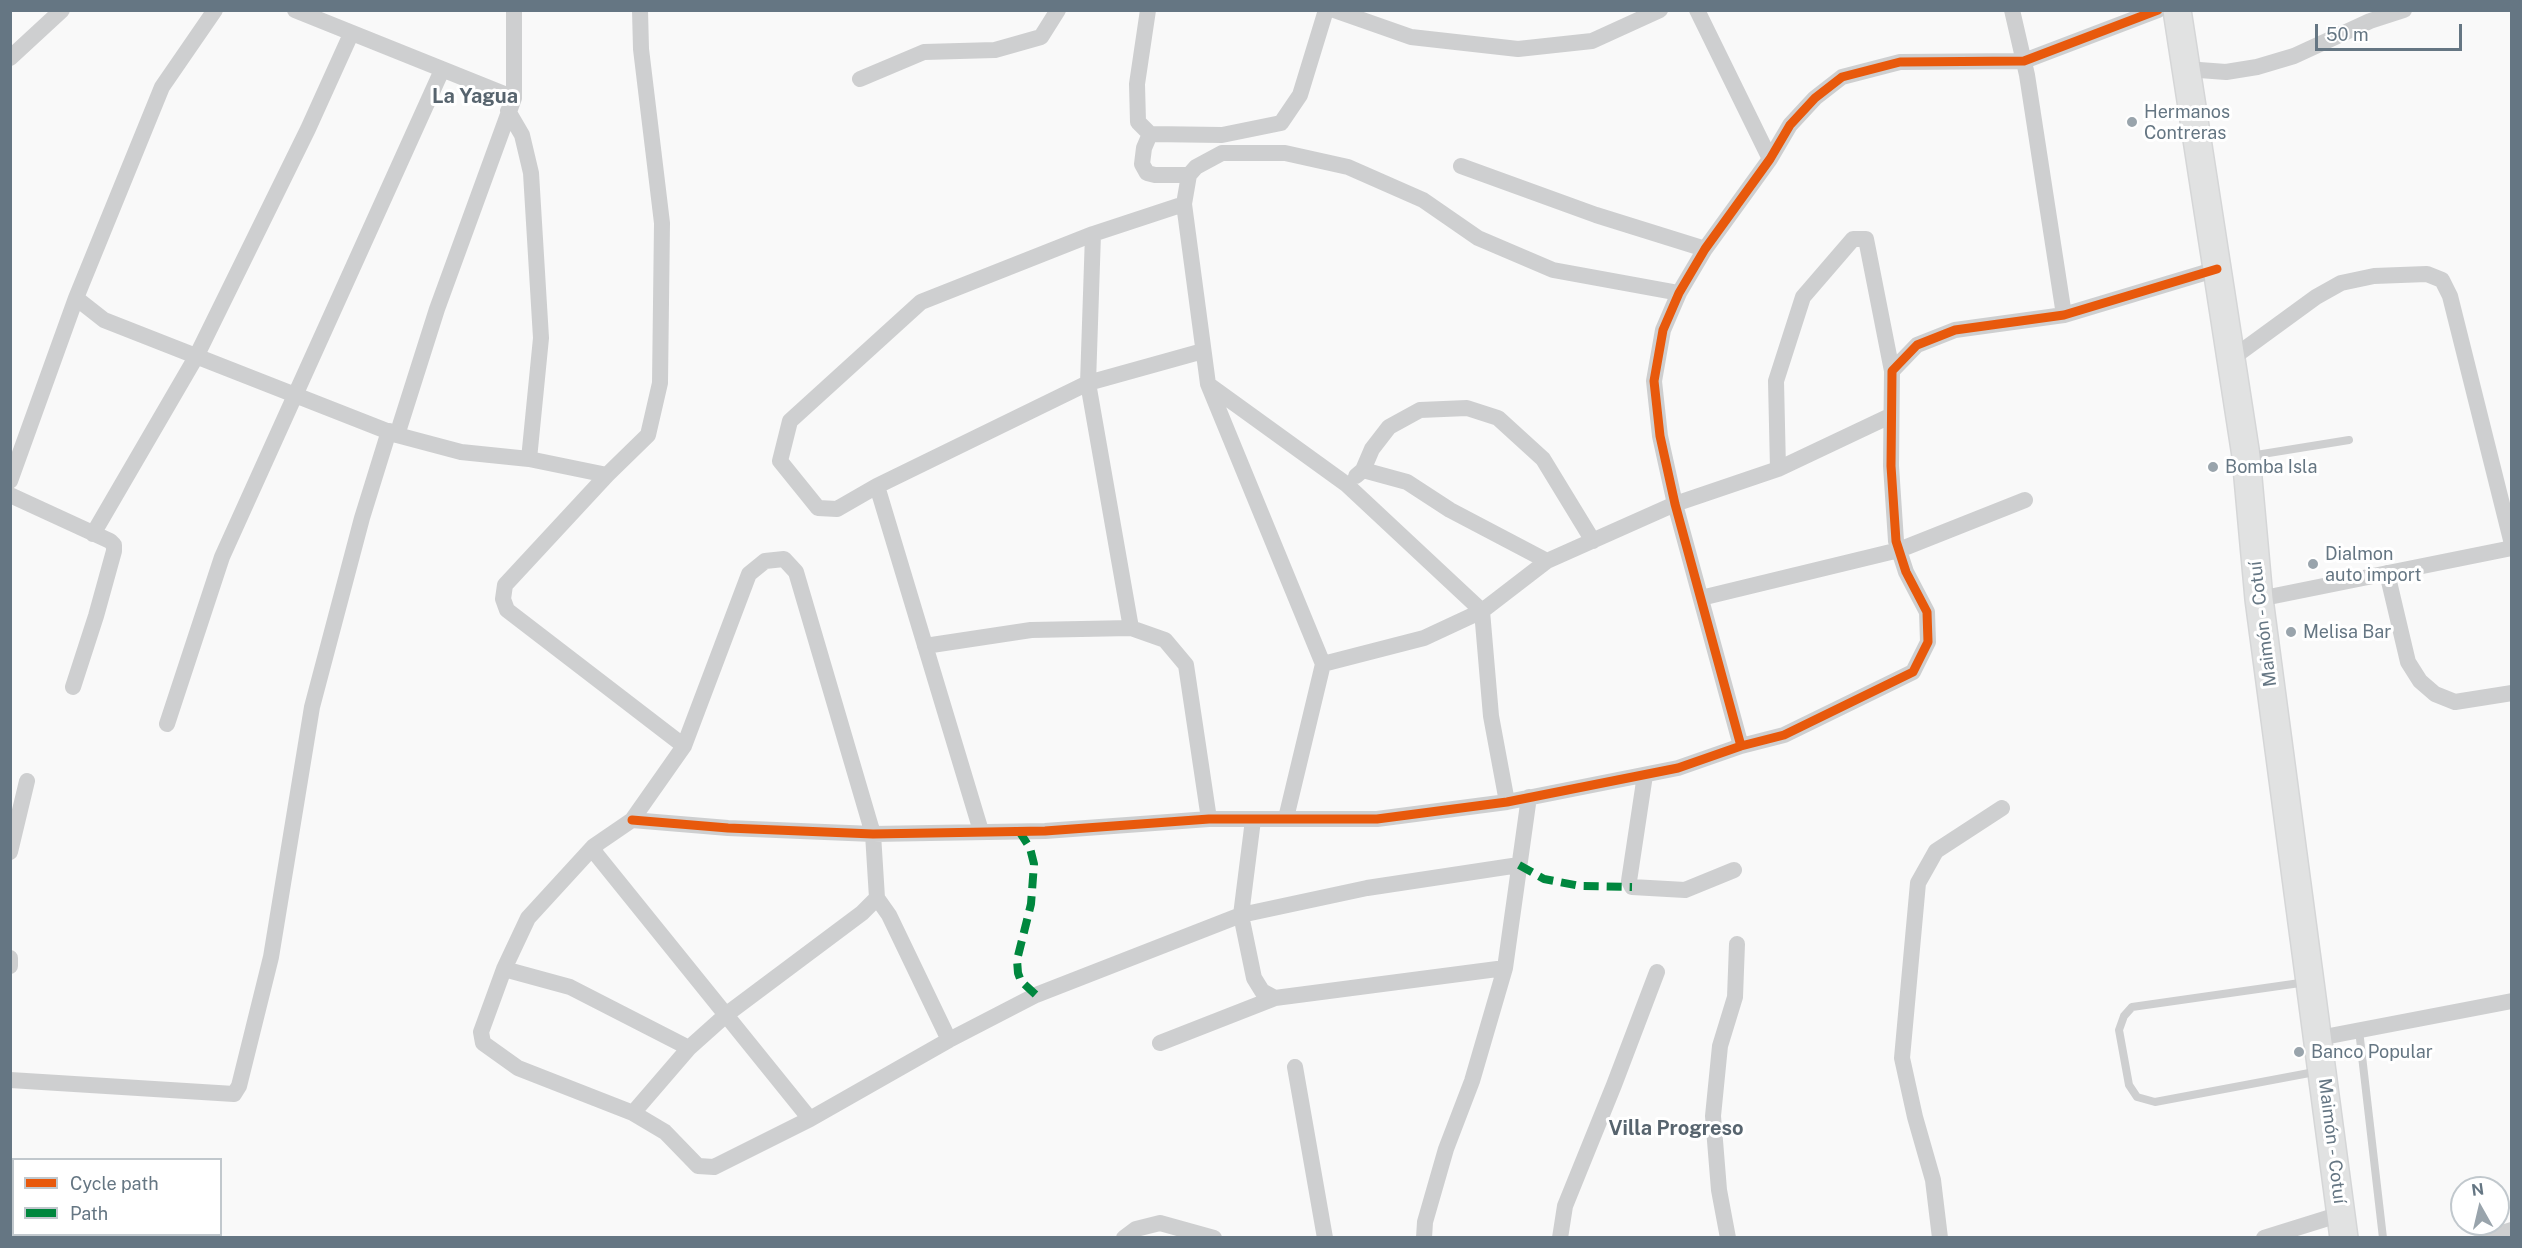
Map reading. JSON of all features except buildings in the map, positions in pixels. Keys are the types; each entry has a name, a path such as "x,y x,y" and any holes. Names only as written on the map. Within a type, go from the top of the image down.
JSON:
{"main road":[{"name":"Maimón - Cotuí","path":"2177,10 2246,456 2259,599 2312,981 2343,1226"}],"street":[{"path":"10,58 62,10"},
{"path":"10,481 76,298 162,87 214,10"},
{"path":"295,10 442,70 511,104 522,135 531,173 541,338 529,459"},
{"path":"13,1076 234,1094 239,1086 271,957 312,707 362,518 511,104 514,10"},
{"path":"640,10 641,49 662,223 660,383 648,435 505,585 503,599 507,610 684,746"},
{"path":"860,79 924,52 995,51 1041,37 1058,10"},
{"path":"1148,10 1137,84 1138,122 1150,134 1222,135 1281,123 1300,95 1326,10"},
{"path":"1334,10 1411,36 1518,49 1592,41 1660,10"},
{"path":"1696,10 1770,159"},
{"path":"2012,10 2024,61 2064,315"},
{"path":"1741,746 1675,504 1660,436 1654,381 1663,330 1679,293 1705,249 1770,159 1790,124 1815,98 1842,77 1900,62 2024,61 2158,10"},
{"path":"2186,69 2226,72 2294,57 2370,21 2404,10"},
{"path":"93,534 196,357 308,129 351,34"},
{"path":"167,724 222,557 442,70"},
{"path":"1150,134 1144,148 1143,164 1147,173 1189,175"},
{"path":"1286,818 1323,664 1208,384 1184,204 1189,175 1196,167 1222,153 1285,153 1348,167 1423,200 1478,238 1553,270 1679,293"},
{"path":"1461,166 1596,215 1705,249"},
{"path":"1184,204 1093,234 921,302 790,421 780,461 818,508 837,509 878,486 1088,383 1203,351"},
{"path":"1093,234 1088,383 1131,628"},
{"path":"632,820 728,828 873,834 1045,831 1209,819 1377,819 1507,802 1678,768 1741,746 1784,735 1913,672 1928,642 1927,612 1906,572 1899,550 1893,505 1890,416 1892,371 1866,239 1853,239 1803,297 1776,381 1778,469"},
{"path":"1892,371 1917,345 1955,330 2064,315 2217,269"},
{"path":"2231,359 2316,297 2341,283 2374,276 2427,274 2442,280 2450,296 2511,546 2259,599"},
{"path":"76,298 104,320 393,433 461,452 529,459 607,476"},
{"path":"1208,384 1346,484 1482,611 1491,716 1507,802"},
{"path":"1346,484 1363,470 1372,449 1389,427 1420,410 1467,408 1498,418 1543,459 1593,541"},
{"path":"1323,664 1424,638 1482,611 1547,561 1675,504 1778,469 1890,416"},
{"path":"1363,470 1407,482 1450,510 1547,561"},
{"path":"878,486 981,831"},
{"path":"10,495 110,541 114,551 73,687"},
{"path":"1701,598 1899,550 2025,500"},
{"path":"949,1040 889,915 877,898 873,834 796,572 784,558 765,561 750,574 684,746 632,820 594,846 528,918 504,969 481,1032 483,1043 518,1068 633,1113 665,1132 698,1166 714,1167 810,1119 949,1040 1036,995 1241,915 1367,888 1519,865"},
{"path":"2387,573 2408,662 2420,681 2435,694 2455,702 2511,693"},
{"path":"925,646 1031,630 1131,628 1165,640 1186,664 1209,819"},
{"path":"1645,775 1629,881 1632,886 1636,889 1685,890 1734,870"},
{"path":"10,852 27,782"},
{"path":"1424,1238 1425,1222 1446,1149 1472,1081 1506,968 1528,797"},
{"path":"1940,1238 1933,1180 1915,1118 1902,1058 1918,883 1936,851 2002,808"},
{"path":"1253,820 1241,915 1254,978 1262,991 1275,998"},
{"path":"594,846 596,854 728,1014 810,1119"},
{"path":"633,1113 689,1048 728,1014 862,913 877,898"},
{"path":"1728,1238 1719,1190 1713,1116 1720,1046 1735,998 1737,944"},
{"path":"10,958 10,966"},
{"path":"1160,1043 1275,998 1296,998 1506,968"},
{"path":"504,969 570,987 689,1048"},
{"path":"1560,1238 1565,1206 1657,972"},
{"path":"2319,1038 2511,1001"},
{"path":"1294,1067 1324,1238"},
{"path":"1124,1238 1136,1229 1160,1223 1214,1238"},
{"path":"2264,1238 2343,1226"},
{"path":"2486,1238 2511,1230"}],"lane":[{"path":"2246,456 2349,440"},
{"path":"2312,981 2132,1007 2124,1016 2119,1030 2129,1085 2138,1097 2155,1102 2323,1070"},
{"path":"2359,1030 2383,1238"}],"marked path":[{"path":"1019,831 1030,848 1034,864 1031,904 1017,960 1018,973 1021,981 1036,995"},
{"path":"1519,865 1544,879 1580,886 1632,887"}],"cycle path":[{"path":"1741,746 1675,504 1660,436 1654,381 1663,330 1679,293 1705,249 1770,159 1790,125 1815,98 1842,77 1900,62 2024,61 2158,10"},
{"path":"632,820 728,828 873,834 1045,831 1209,819 1377,819 1507,802 1678,768 1741,746 1784,735 1913,672 1928,642 1927,612 1906,572 1896,541 1891,466 1892,371 1917,345 1955,330 2064,315 2217,269"}],"place":[{"name":"Hermanos Contreras","path":"2132,122"},
{"name":"Bomba Isla","path":"2213,467"},
{"name":"Dialmon auto import","path":"2313,564"},
{"name":"Melisa Bar","path":"2291,632"},
{"name":"Banco Popular","path":"2299,1052"}],"district":[{"name":"La Yagua","path":"475,97"},
{"name":"Villa Progreso","path":"1676,1129"}]}
